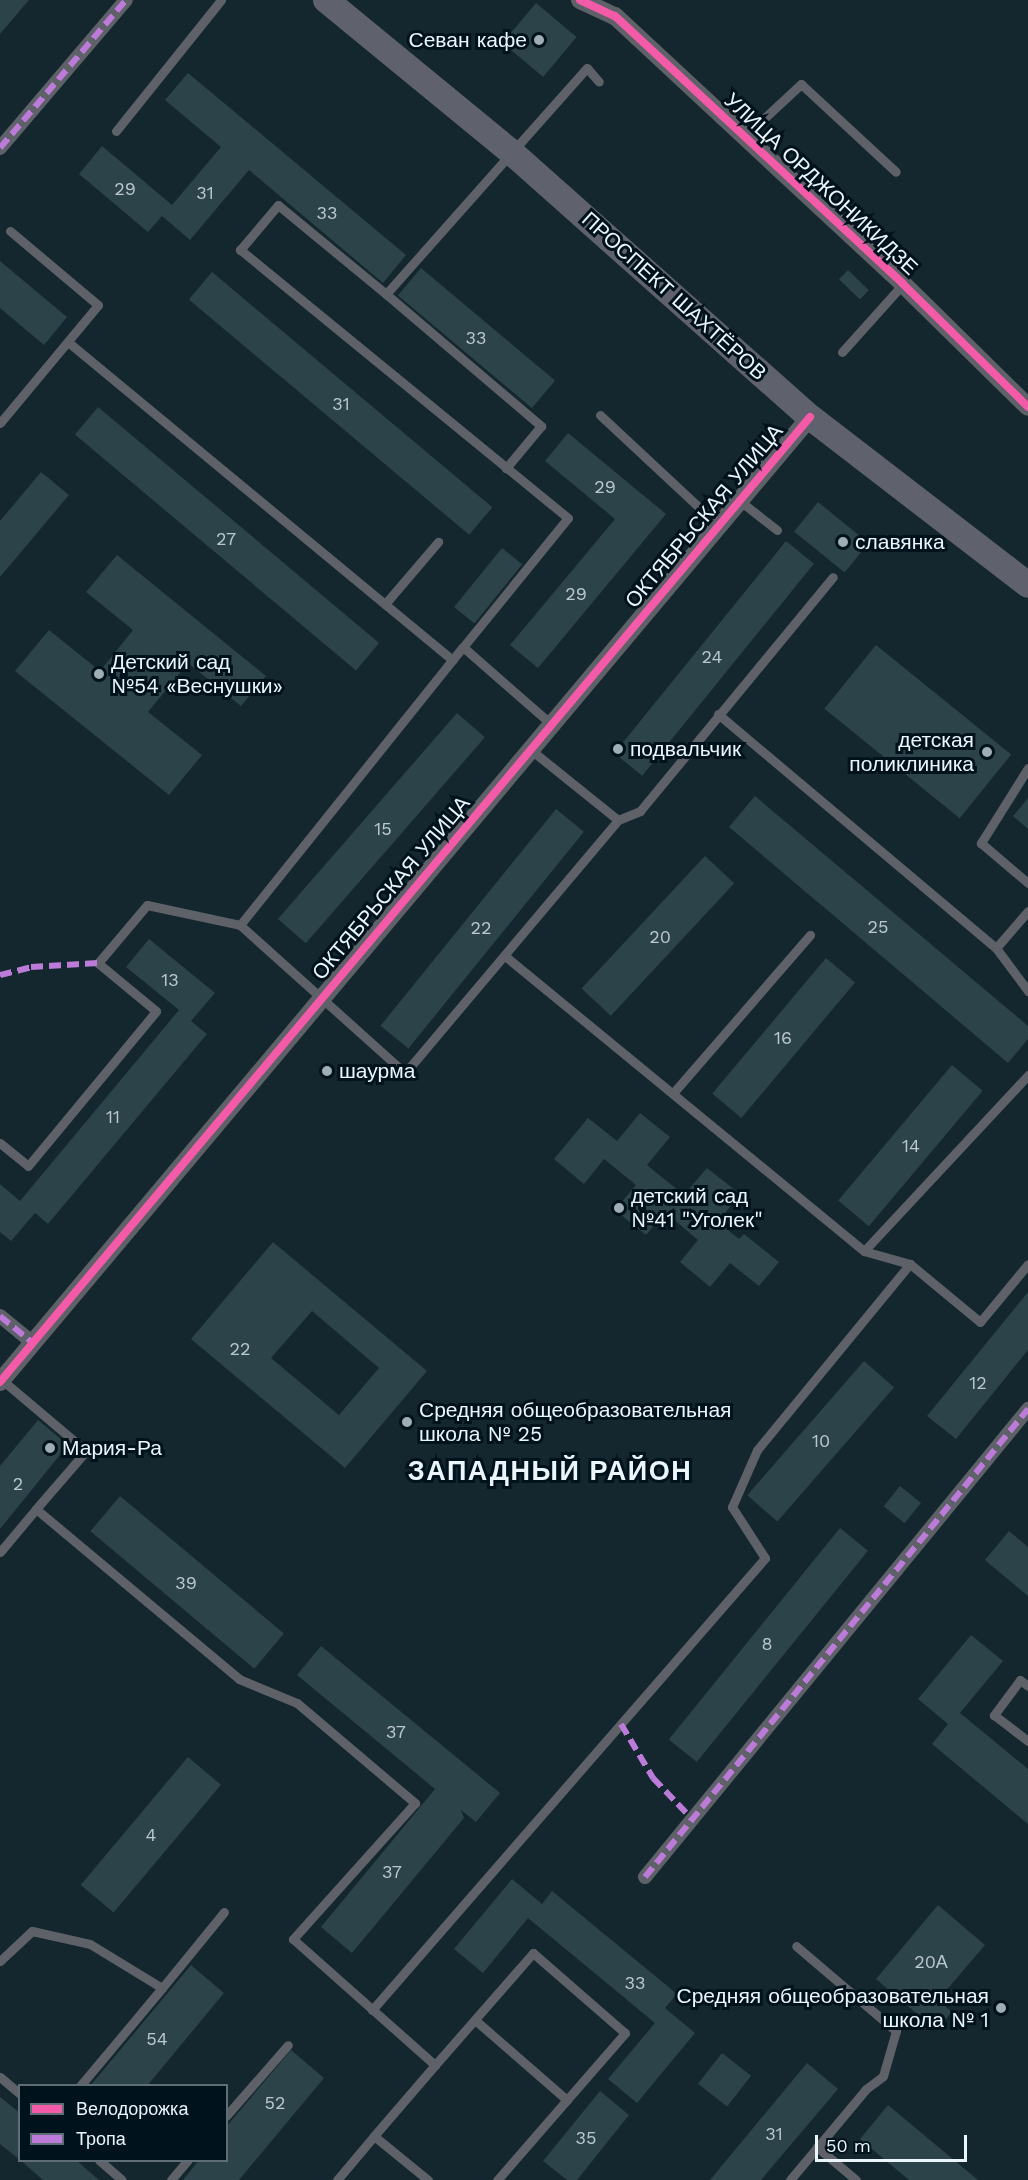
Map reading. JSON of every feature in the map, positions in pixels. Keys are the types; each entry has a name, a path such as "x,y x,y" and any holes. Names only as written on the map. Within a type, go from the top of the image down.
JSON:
{"main road":[{"name":"ПРОСПЕКТ ШАХТЁРОВ","path":"326,0 510,151 810,417 1028,585"}],"street":[{"path":"0,148 126,0"},
{"name":"УЛИЦА ОРДЖОНИКИДЗЕ","path":"580,0 612,8 744,137 903,284 1028,407"},
{"name":"ОКТЯБРЬСКАЯ УЛИЦА","path":"1,1381 810,417"},
{"path":"0,1316 33,1343"},
{"path":"645,1877 1028,1409"}],"lane":[{"path":"116,131 221,0"},
{"path":"386,294 510,151 587,68 599,82"},
{"path":"744,137 801,84 896,172"},
{"path":"240,925 568,518 506,468 240,250 278,205 541,426 506,468"},
{"path":"0,423 98,305 10,231"},
{"path":"842,352 903,284"},
{"path":"68,342 453,660"},
{"path":"600,415 719,526"},
{"path":"740,501 777,530"},
{"path":"385,604 438,542"},
{"path":"0,1143 28,1166 156,1011 98,963 147,905 240,925 320,1001 405,1073 618,820 640,811 833,577"},
{"path":"463,647 552,725"},
{"path":"718,714 996,948 1028,991"},
{"path":"531,750 618,820"},
{"path":"1028,768 981,843 1028,883"},
{"path":"996,948 1028,911"},
{"path":"674,1092 810,935"},
{"path":"505,956 674,1092 864,1251 910,1264 980,1322 1028,1264"},
{"path":"864,1251 1028,1075"},
{"path":"372,2010 765,1558 732,1507 757,1450 910,1264"},
{"path":"0,1552 86,1450 1,1381"},
{"path":"36,1509 239,1679 297,1703 415,1803 293,1939 435,2065"},
{"path":"1028,1686 1020,1680 994,1715 1028,1741"},
{"path":"81,2084 224,1912"},
{"path":"0,1961 32,1931 90,1944 162,1989"},
{"path":"790,2180 866,2089 883,2076 896,2031 796,1946"},
{"path":"337,2180 533,1953 625,2033 497,2180"},
{"path":"475,2020 567,2100"},
{"path":"228,2114 288,2045"},
{"path":"0,2077 18,2092"},
{"path":"374,2136 428,2180"},
{"path":"817,2147 856,2180"},
{"path":"101,2162 122,2180"},
{"path":"171,2180 186,2162"}],"building":[{"path":"0,0 29,0 0,34"},
{"name":"Севан кафе","path":"536,3 577,37 543,77 503,43"},
{"path":"188,73 406,255 383,283 249,170 190,240 162,216 148,232 79,174 102,146 172,205 221,147 165,100"},
{"path":"0,261 67,317 44,345 0,308"},
{"path":"421,268 555,380 532,408 398,296"},
{"path":"848,270 869,290 860,299 839,279"},
{"path":"212,272 492,507 469,535 189,300"},
{"path":"98,407 379,643 356,670 75,435"},
{"path":"568,433 666,514 538,668 510,645 615,519 545,461"},
{"path":"41,472 69,495 0,577 0,521"},
{"path":"818,502 869,543 845,572 794,532"},
{"path":"786,541 814,564 642,776 614,753"},
{"path":"502,548 522,564 474,623 454,607"},
{"name":"Детский сад №54 «Веснушки»","path":"117,555 266,676 241,706 188,663 148,712 202,755 169,795 15,671 49,630 100,671 133,630 86,592"},
{"path":"876,645 1011,755 960,818 824,709"},
{"path":"457,713 485,737 306,943 278,919"},
{"path":"755,796 1028,1026 1028,1039 1008,1063 729,827"},
{"path":"1028,798 1028,829 1013,816"},
{"path":"556,809 584,832 408,1048 380,1026"},
{"path":"705,856 734,883 611,1016 582,988"},
{"path":"149,939 215,993 191,1021 207,1034 48,1224 35,1213 11,1241 0,1232 0,1184 20,1201 179,1010 126,967"},
{"path":"826,958 855,982 741,1118 712,1094"},
{"path":"952,1065 983,1091 869,1226 838,1201"},
{"path":"640,1113 670,1137 647,1165 684,1195 707,1168 740,1194 718,1222 739,1239 744,1234 779,1262 759,1286 730,1263 710,1287 680,1262 698,1240 665,1212 646,1235 615,1210 636,1185 604,1159 584,1184 554,1159 588,1118 617,1141"},
{"path":"273,1242 427,1371 345,1468 191,1339","holes":["312,1311 379,1368 339,1415 271,1358"]},
{"path":"1028,1292 1028,1350 956,1439 927,1416"},
{"path":"864,1361 894,1387 777,1522 747,1495"},
{"path":"38,1420 68,1445 0,1529 0,1466"},
{"path":"900,1486 921,1503 905,1523 884,1506"},
{"path":"120,1496 284,1634 254,1669 90,1531"},
{"path":"840,1528 868,1551 697,1762 669,1739"},
{"path":"1009,1531 1028,1547 1028,1596 985,1560"},
{"path":"971,1635 1003,1661 960,1713 1028,1769 1028,1824 932,1744 948,1724 918,1699"},
{"path":"321,1646 500,1793 476,1822 461,1810 464,1818 352,1953 321,1927 435,1789 297,1675"},
{"path":"188,1757 221,1785 114,1913 81,1885"},
{"path":"512,1879 542,1904 552,1891 677,1994 665,2008 695,2033 637,2103 608,2079 655,2023 528,1918 483,1973 454,1949"},
{"path":"938,1905 985,1945 938,2000 952,2012 936,2030 876,1979"},
{"path":"191,1965 224,1993 149,2084 92,2084"},
{"path":"291,2050 324,2078 239,2180 183,2180 197,2162 228,2162 228,2125"},
{"path":"722,2053 751,2076 727,2107 698,2084"},
{"path":"807,2063 838,2089 761,2180 710,2180"},
{"path":"600,2091 629,2115 577,2180 567,2180 543,2161"},
{"path":"0,2097 18,2111 18,2158 0,2144"},
{"path":"888,2105 978,2180 909,2180 860,2139"},
{"path":"22,2162 78,2162 99,2180 43,2180"}],"marked path":[{"path":"0,148 126,0"},
{"path":"0,975 31,967 98,963"},
{"path":"0,1316 33,1343"},
{"path":"645,1877 1028,1409"},
{"path":"621,1724 653,1778 692,1819"}],"cycle path":[{"path":"580,0 615,16 903,284 1028,407"},
{"path":"0,1382 810,417"}],"place":[{"name":"Севан кафе","path":"539,40"},
{"name":"славянка","path":"843,542"},
{"name":"Детский сад №54 «Веснушки»","path":"99,674"},
{"name":"подвальчик","path":"618,749"},
{"name":"детская поликлиника","path":"987,752"},
{"name":"шаурма","path":"327,1071"},
{"name":"детский сад №41 \"Уголек\"","path":"619,1208"},
{"name":"Средняя общеобразовательная школа № 25","path":"407,1422"},
{"name":"Мария-Ра","path":"50,1448"},
{"name":"Средняя общеобразовательная школа № 1","path":"1001,2008"}],"district":[{"name":"ЗАПАДНЫЙ РАЙОН","path":"550,1472"}]}
